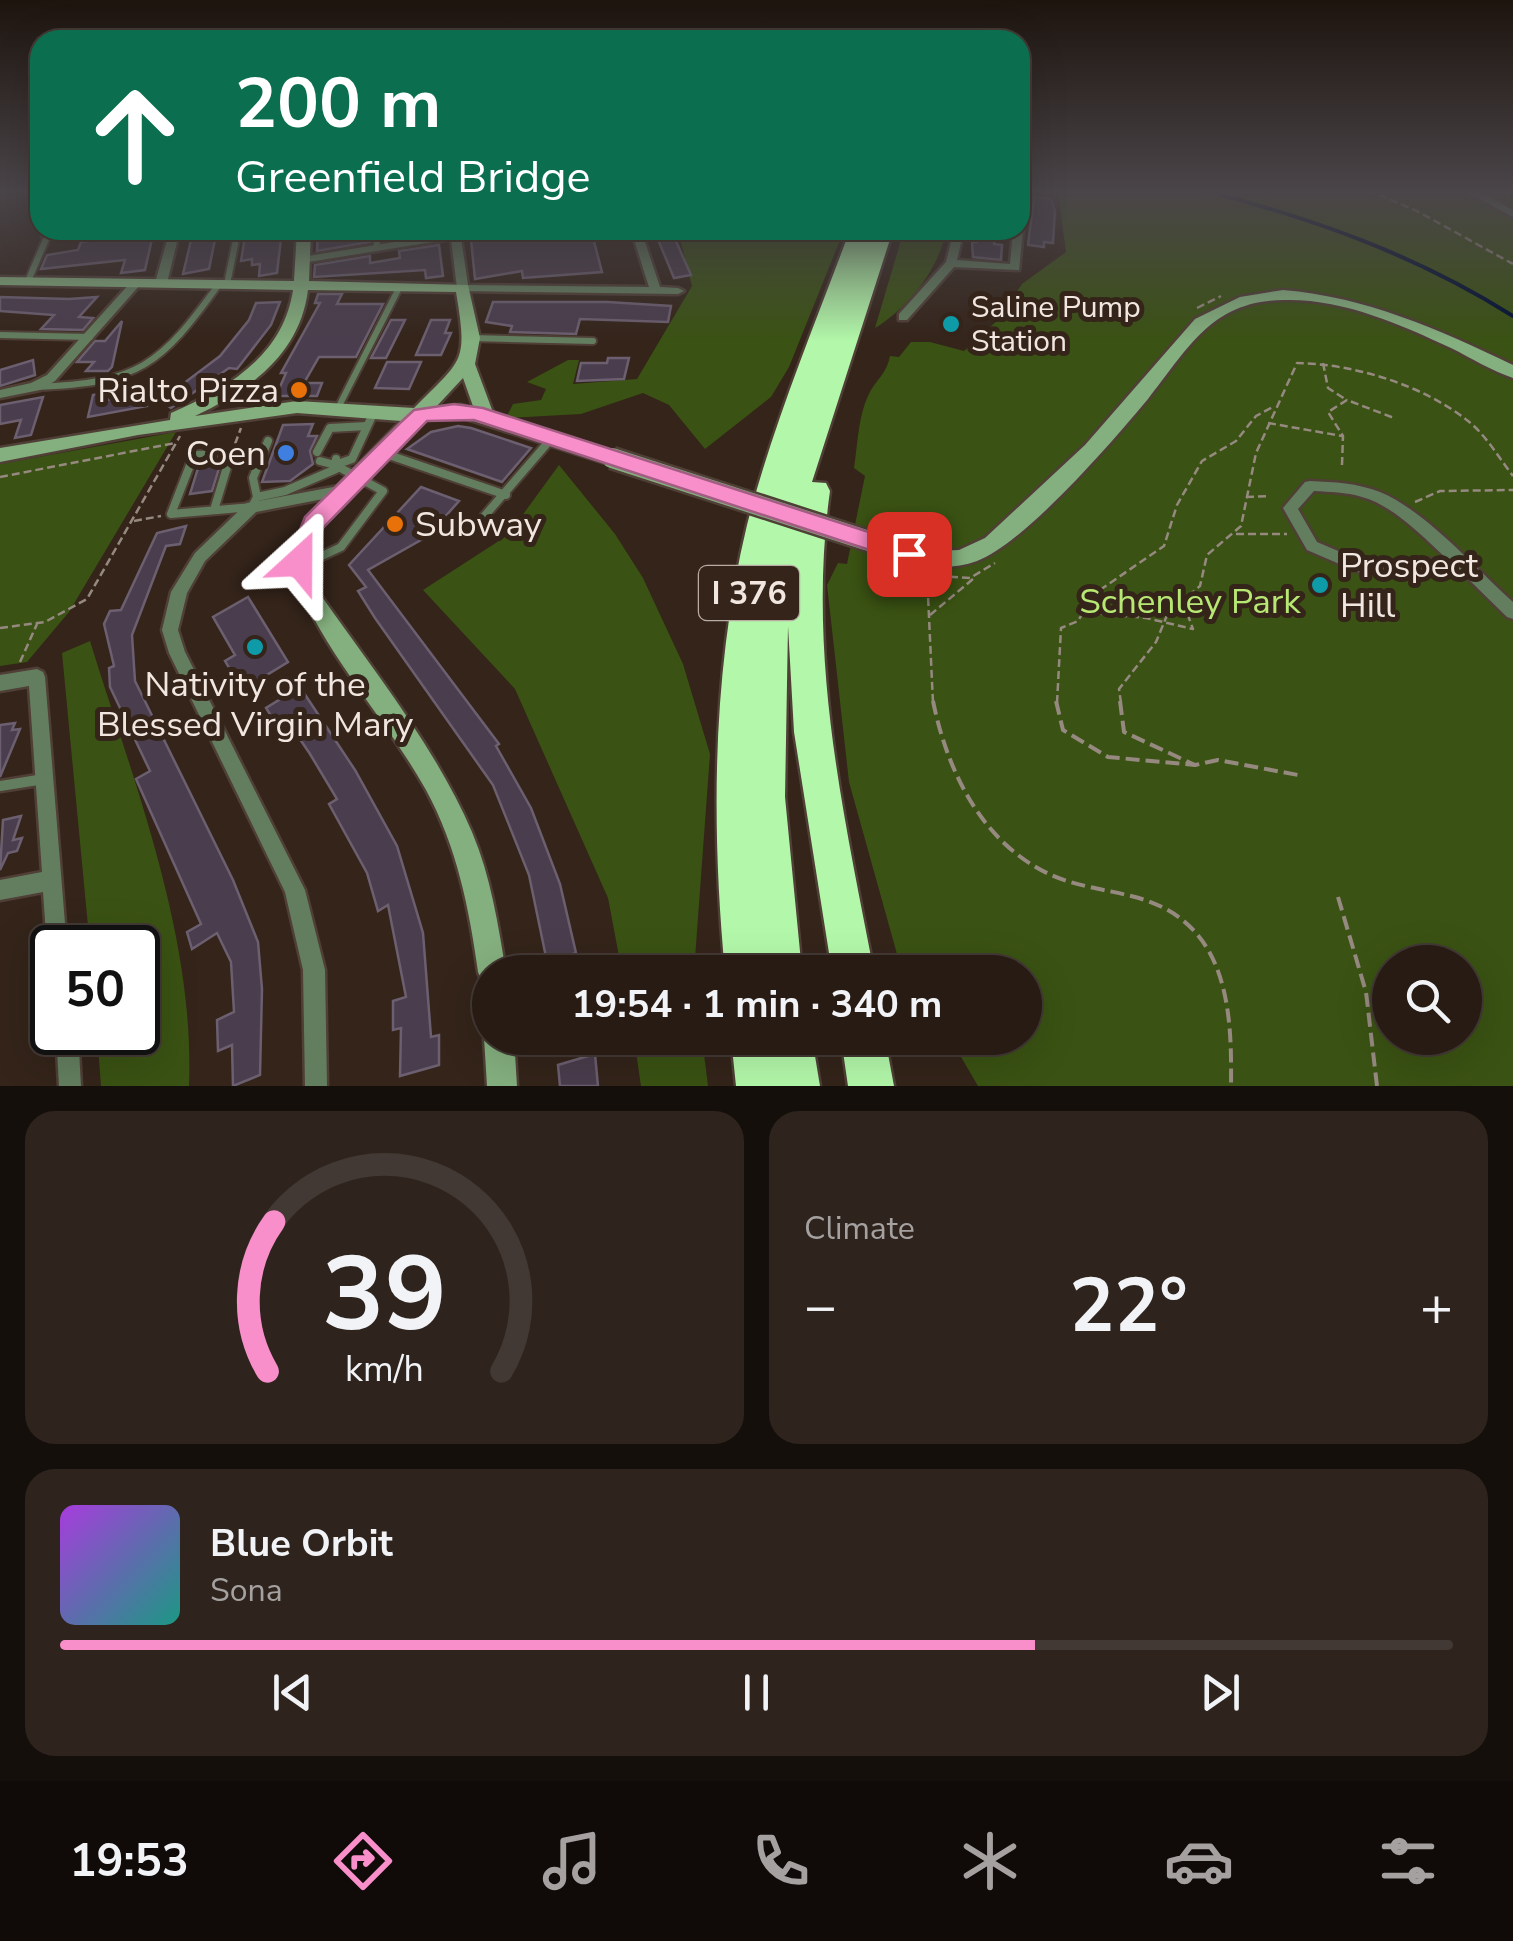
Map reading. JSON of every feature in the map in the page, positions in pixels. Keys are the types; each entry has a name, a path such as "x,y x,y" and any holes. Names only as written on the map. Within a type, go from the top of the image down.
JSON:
{"highway":[{"name":"I 376","path":"745,955 736,769 749,597 778,468 857,241"},
{"name":"I 376","path":"781,955 766,769 775,600 801,472 879,241"},
{"path":"849,955 812,726 804,585 815,496 859,303"},
{"path":"755,1055 759,1086"},
{"path":"793,1055 798,1086"},
{"path":"866,1055 871,1086"}],"main road":[{"path":"140,430 192,410 246,379 286,336 294,320 303,241"},
{"path":"0,281 463,288 472,338 467,364 486,417"},
{"path":"0,455 297,407 338,409 370,419 454,411 486,417 909,554 974,566 1076,466 1202,321 1236,303 1295,297 1348,304 1401,321 1513,372"},
{"path":"467,364 383,452 341,472 302,546 299,567 310,598 434,781 461,837 482,905 489,955"},
{"path":"245,417 246,379"},
{"path":"499,1055 502,1086"}],"street":[{"path":"161,283 172,241"},
{"path":"302,260 416,241"},
{"path":"457,241 463,288 678,291"},
{"path":"640,241 656,291"},
{"path":"903,317 952,263 957,241"},
{"path":"952,263 1014,268 1017,241"},
{"path":"0,394 35,387 65,366 135,284"},
{"path":"316,1086 314,970 294,890 176,654 170,630 178,592 200,557 254,502 341,472"},
{"path":"1459,564 1363,568 1312,546 1290,508 1310,486 1350,488 1381,498 1459,564 1513,612"},
{"path":"0,683 37,677 54,925"},
{"path":"0,890 49,881"},
{"path":"68,1055 70,1086"}],"lane":[{"path":"28,282 45,241"},
{"path":"35,387 110,380 148,368 175,346 223,284 235,241"},
{"path":"377,241 377,248"},
{"path":"338,409 399,288"},
{"path":"0,335 90,337"},
{"path":"472,338 593,341"},
{"path":"299,567 341,547 383,491 318,457 326,430 370,419"},
{"path":"214,510 231,454 213,452 189,460 171,514 214,510 254,502 341,472 352,459 370,419"},
{"path":"346,435 350,426"},
{"path":"469,534 552,439"},
{"path":"254,502 254,478 268,441"},
{"path":"383,452 506,495"},
{"path":"0,786 44,779"}],"path":[{"path":"1471,241 1513,264"},
{"path":"1188,316 1204,302 1223,296"},
{"path":"1322,361 1328,388 1346,400 1394,418"},
{"path":"1195,765 1124,732 1118,689 1156,642 1168,613 1200,586 1207,556 1241,526 1244,497 1268,424 1297,364 1322,361 1412,392 1468,421 1513,476"},
{"path":"1342,465 1343,436 1328,412 1346,400"},
{"path":"1275,406 1256,416 1236,441 1202,461 1177,505 1164,546 1143,565 1094,594 1078,621 1061,628 1057,652 1062,663 1056,700 1064,730 1108,756 1195,765 1218,760 1298,775"},
{"path":"231,454 245,417"},
{"path":"1268,424 1343,436"},
{"path":"0,628 38,622 87,598 183,430"},
{"path":"0,477 177,442"},
{"path":"1414,502 1440,492 1513,490"},
{"path":"1244,497 1270,496"},
{"path":"133,521 171,514"},
{"path":"1235,534 1287,534"},
{"path":"928,617 974,566"},
{"path":"926,573 930,676 939,724 960,784 992,828 1023,860 1063,879 1151,900 1192,926 1212,956 1226,988 1232,1086"},
{"path":"1082,612 1110,622 1150,618 1164,626 1193,628 1183,601"},
{"path":"16,672 38,622"},
{"path":"1338,897 1366,992 1377,1086"}],"green space":[{"path":"840,241 789,367 771,397 705,449 669,405 643,393 581,414 506,418 513,404 541,400 546,389 527,382 568,360 579,360 573,384 637,379 692,286 681,242"},
{"path":"901,241 944,241 921,286 875,328"},
{"name":"Schenley Park","path":"1065,241 1513,241 1513,1086 978,1086 960,1055 1042,1055 1042,955 897,955 849,782 827,585 838,563 847,564 865,476 854,468 861,418 890,356 899,357 911,342 930,342 964,351 1000,318 1022,284 1066,252"},
{"path":"176,432 69,612 27,662 0,666 0,464"},
{"path":"559,465 615,534 643,578 683,664 710,754 695,955 619,955 608,898 515,689 423,590 508,535"},
{"path":"90,641 142,805 172,917 182,973 189,1086 101,1086 99,1055 160,1055 160,925 88,925 62,653"},
{"path":"636,1055 704,1055 708,1086 641,1086"}],"building":[{"path":"152,241 145,270 121,273 125,260 41,269 47,255 78,250 81,242"},
{"path":"191,241 215,241 209,269 183,274"},
{"path":"244,241 281,241 277,273 259,276 260,264 252,265 252,259 241,261"},
{"path":"317,241 370,241 370,242 317,251"},
{"path":"471,241 594,241 602,272 523,278 522,271 475,279"},
{"path":"658,241 676,241 691,275 674,278"},
{"path":"995,241 994,244 1002,245 1001,260 973,257 972,242"},
{"path":"1029,241 1053,241 1044,242 1044,247 1028,245"},
{"path":"439,245 443,276 426,278 425,270 314,277 315,265 370,256 370,263 400,258 399,251"},
{"path":"318,294 342,294 337,304 383,304 356,357 319,357 304,383 322,383 317,396 276,396 286,373 281,373 320,303 315,303"},
{"path":"0,297 97,297 79,317 93,318 83,330 41,329 54,315 0,311"},
{"path":"280,302 271,325 237,369 229,368 171,408 156,397 175,390 220,356 249,320 256,303"},
{"path":"493,302 671,306 668,322 580,319 576,334 510,332 512,326 486,322"},
{"path":"391,320 405,320 386,358 371,358"},
{"path":"431,320 450,320 445,333 451,333 441,355 416,355"},
{"path":"122,321 112,367 108,371 86,371 94,362 77,362 95,341 105,341"},
{"path":"608,358 629,358 624,379 577,381 581,363 607,363"},
{"path":"33,360 35,375 0,386 0,370"},
{"path":"387,362 421,362 409,389 375,388"},
{"path":"148,389 147,406 88,417 93,395 106,392 104,401"},
{"path":"43,397 31,435 15,438 21,420 0,424 0,405"},
{"name":"Coen","path":"313,424 308,436 317,436 310,451 313,464 290,481 262,482 283,425"},
{"path":"458,426 531,448 502,482 407,449 431,432"},
{"path":"221,462 212,491 190,494 199,465"},
{"path":"421,487 459,501 428,536 368,570 499,744 496,746 531,808 560,884 576,953 546,955 529,875 493,785 375,618 358,591 366,587 349,565"},
{"path":"186,526 180,544 166,546 132,635 135,681 233,880 258,942 262,989 260,1075 233,1086 232,1045 218,1051 217,1020 234,1012 231,962 217,933 192,949 187,932 201,924 136,779 150,771 110,687 109,668 114,666 104,624 110,611 121,610 157,533"},
{"name":"Nativity of the Blessed Virgin Mary","path":"248,597 288,662 242,690 225,661 235,655 213,617"},
{"path":"300,687 355,770 397,846 423,933 431,1037 439,1035 439,1065 400,1076 401,1028 393,1030 393,1001 406,997 388,905 378,911 367,873 329,804 337,799 310,754 289,723 279,729 266,708"},
{"path":"15,723 12,730 20,729 0,777 0,725"},
{"path":"21,816 13,840 22,838 17,851 8,853 0,870 3,820"},
{"path":"595,1055 598,1086 560,1086 558,1065"}],"waterway":[{"path":"1362,241 1439,275 1513,316"}],"place":[{"name":"Saline Pump Station","path":"951,324"},
{"name":"Rialto Pizza","path":"299,390"},
{"name":"Coen","path":"286,453"},
{"name":"Subway","path":"395,524"},
{"name":"Prospect Hill","path":"1320,585"},
{"name":"Nativity of the Blessed Virgin Mary","path":"255,647"}],"route":[{"path":"299,562 313,524 407,428 421,415 454,411 476,413 909,554"}]}
